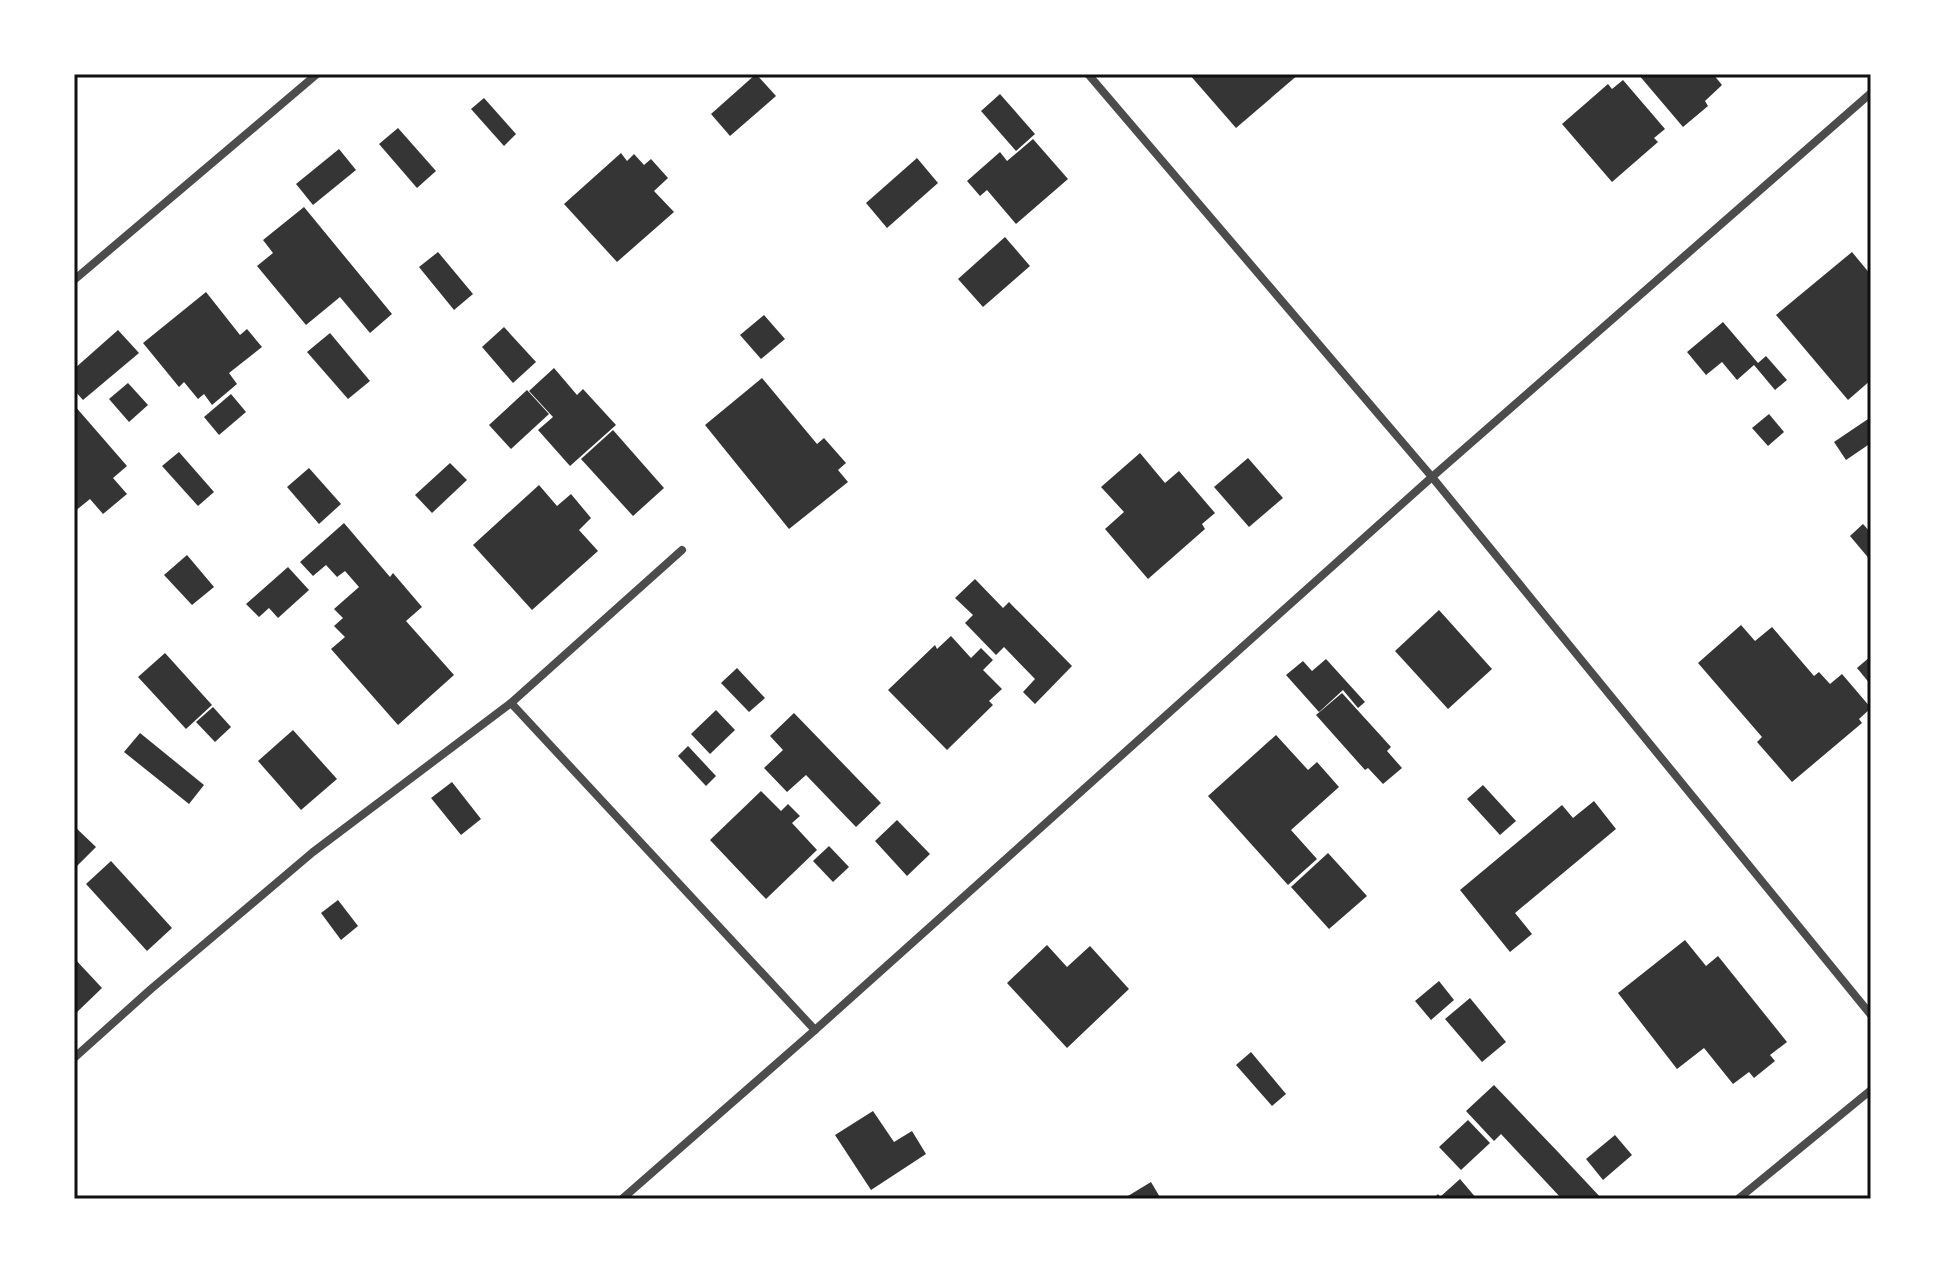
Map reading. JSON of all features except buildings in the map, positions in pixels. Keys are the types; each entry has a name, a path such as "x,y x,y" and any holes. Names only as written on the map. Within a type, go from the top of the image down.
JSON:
{"street":[{"path":"74,280 317,74"},
{"path":"1088,74 1432,477 1871,1015"},
{"path":"622,1199 1432,477 1871,93"},
{"path":"74,1058 313,852 511,703 682,550"},
{"path":"511,703 815,1030"},
{"path":"1738,1199 1871,1090"}]}
